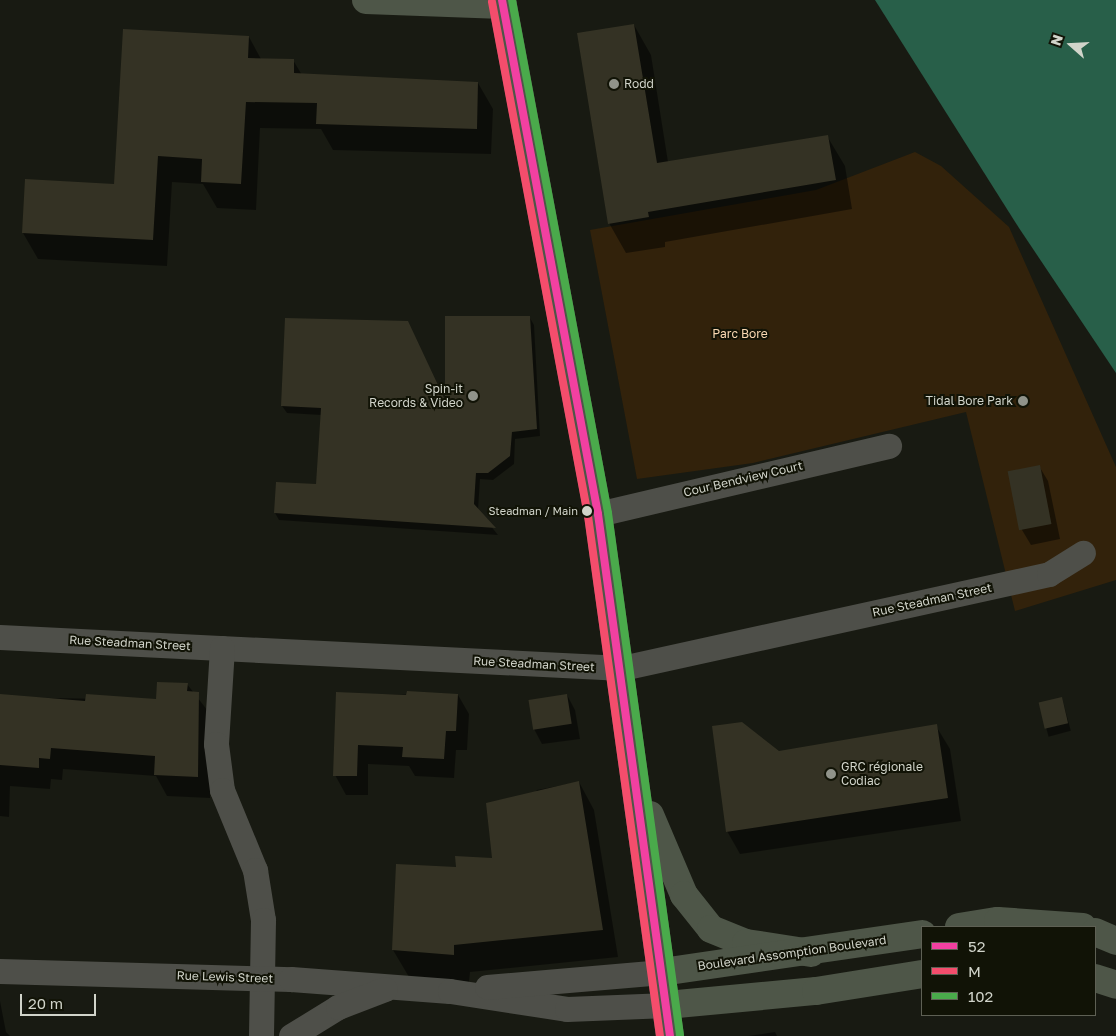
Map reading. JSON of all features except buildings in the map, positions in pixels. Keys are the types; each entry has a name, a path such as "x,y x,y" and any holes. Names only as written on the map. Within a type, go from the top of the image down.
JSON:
{"main road":[{"path":"366,0 503,3 598,514 622,668 670,1036"},
{"path":"637,784 684,895 712,929 746,943 811,952"},
{"path":"966,926 998,921 1069,926"},
{"path":"1096,932 1116,941"},
{"name":"Boulevard Assomption Boulevard","path":"662,972 811,952 921,934"},
{"path":"667,1005 816,991 921,974"},
{"path":"1096,978 1116,985"}],"street":[{"name":"Cour Bendview Court","path":"598,514 889,446"},
{"name":"Rue Steadman Street","path":"0,637 622,668 1049,574 1083,553"},
{"path":"222,648 218,762 222,790 255,870 263,920 264,977 261,1036"},
{"name":"Rue Lewis Street","path":"0,971 264,977 450,991 567,1009 667,1005"},
{"name":"Rue Lewis Street","path":"450,991 662,972"},
{"path":"291,1036 338,1007 392,987"}],"green space":[{"name":"Parc Bore","path":"915,152 941,166 1009,227 1116,467 1116,580 1015,611 966,412 753,463 637,479 590,230 816,190"}],"shaded area":[{"path":"875,0 1116,0 1116,373 1019,228"}],"transit line":[{"name":"52","path":"502,0 598,514 670,1036"},
{"name":"102","path":"512,0 608,513 680,1035"},
{"name":"M","path":"492,2 588,516 660,1036"}],"place":[{"name":"Rodd","path":"614,84"},
{"name":"Spin-it Records & Video","path":"473,396"},
{"name":"Tidal Bore Park","path":"1023,401"},
{"name":"Steadman / Main","path":"587,511"},
{"name":"GRC régionale Codiac","path":"831,774"}]}
